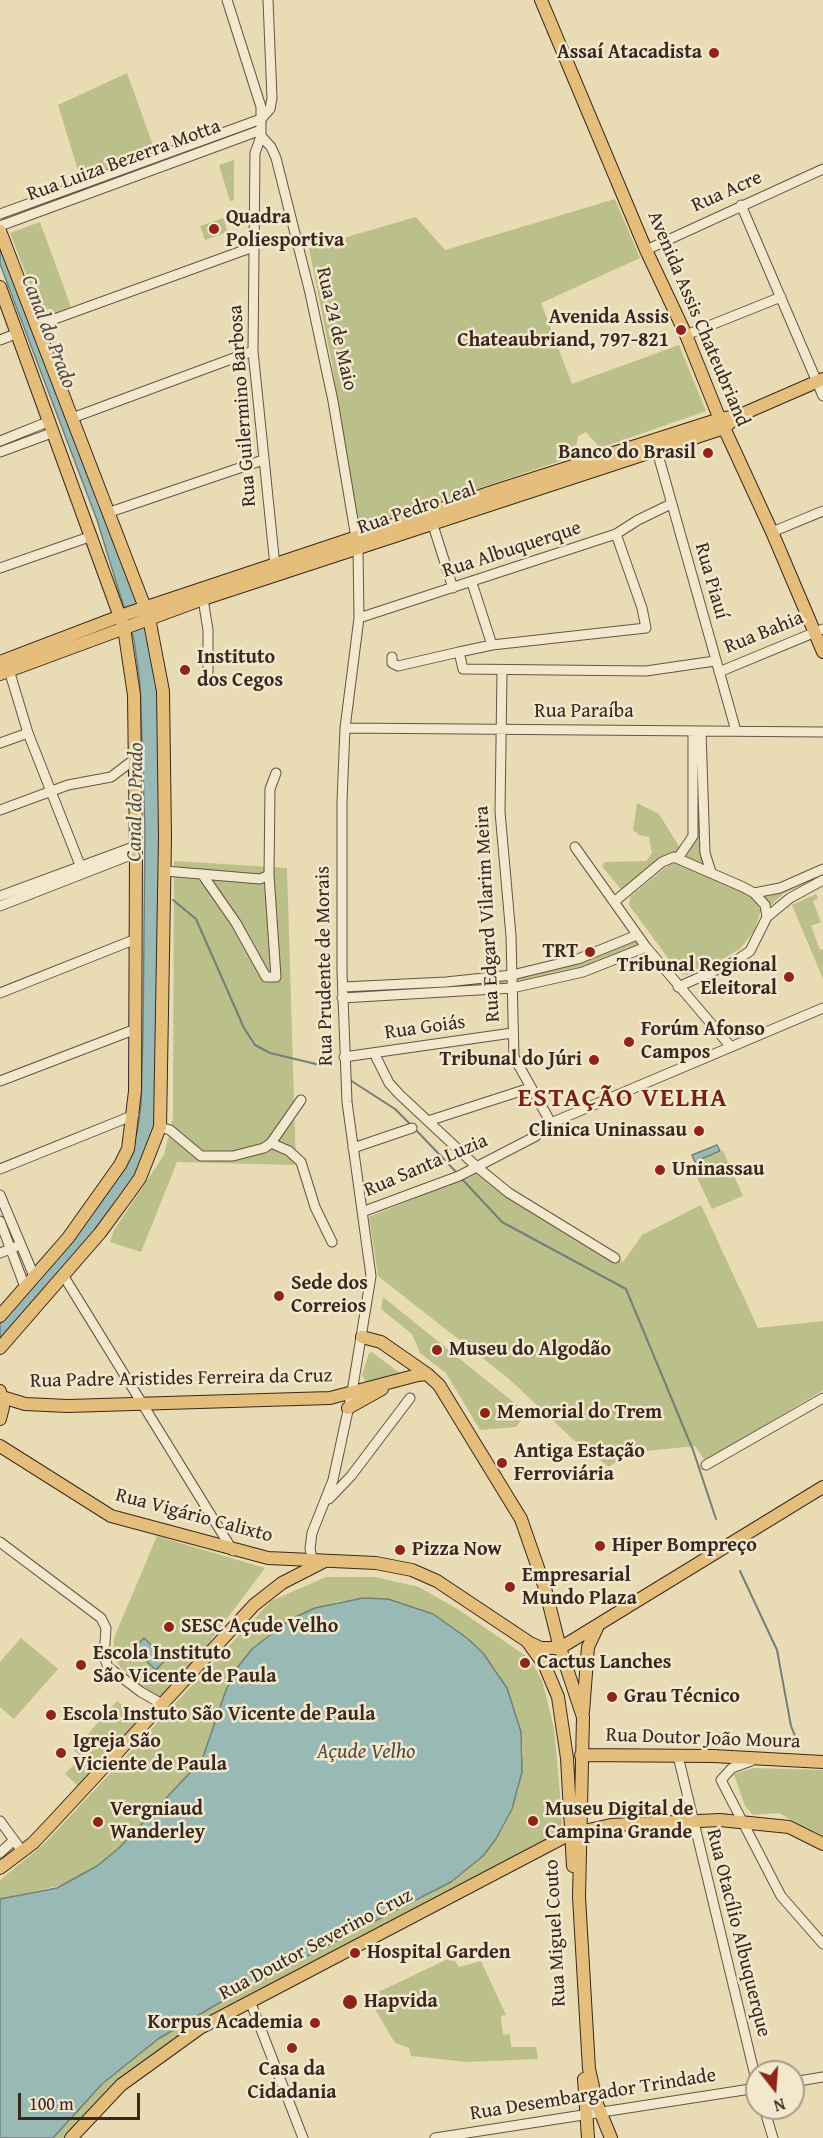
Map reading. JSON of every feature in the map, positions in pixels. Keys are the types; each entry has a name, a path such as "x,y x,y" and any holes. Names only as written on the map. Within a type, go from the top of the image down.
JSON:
{"main road":[{"name":"Avenida Assis Chateubriand","path":"541,0 646,250 686,335 722,423 819,630 823,652"},
{"path":"0,231 110,512 146,614 163,691 165,871 160,1127 140,1178 100,1233 0,1347"},
{"path":"0,286 124,621 134,696 136,758 136,1029 134,1115 131,1136 120,1165 68,1238 0,1316"},
{"name":"Rua Pedro Leal","path":"146,614 203,599 431,518 722,423 820,380"},
{"name":"Rua Pedro Leal","path":"2,664 275,566 357,544"},
{"name":"Rua Miguel Couto","path":"362,1337 381,1342 427,1374 443,1390 521,1519 545,1588 560,1648 583,1717 575,1832 588,2138"},
{"name":"Rua Padre Aristides Ferreira da Cruz","path":"1,1394 25,1404 51,1406 330,1398 427,1374"},
{"path":"348,1408 396,1380"},
{"path":"0,1419 1,1394"},
{"name":"Rua Vigário Calixto","path":"0,1446 111,1516 233,1551 268,1558 376,1563 412,1570 437,1581 507,1627"},
{"path":"527,1641 541,1648 560,1648 823,1487"},
{"path":"1,1866 22,1851 77,1798 254,1605 282,1583 319,1561"},
{"path":"583,1717 588,1647 599,1626"},
{"name":"Rua Miguel Couto","path":"507,1627 527,1641 545,1666 558,1697 575,1832 592,2085 611,2138"},
{"name":"Rua Doutor João Moura","path":"581,1755 678,1756 823,1762"},
{"path":"575,1832 692,1820 741,1821 789,1827 823,1844"},
{"name":"Rua Doutor Severino Cruz","path":"71,2138 121,2085 200,2028 575,1832"}],"street":[{"path":"227,0 258,94 261,118"},
{"path":"261,118 270,109 272,98 268,0"},
{"name":"Rua Guilermino Barbosa","path":"261,118 261,133 255,153 253,351 275,566"},
{"name":"Rua Luiza Bezerra Motta","path":"0,226 175,157 261,118"},
{"name":"Rua Luiza Bezerra Motta","path":"0,213 175,157 261,133"},
{"name":"Rua 24 de Maio","path":"261,133 276,158 310,293 333,401 357,544"},
{"name":"Rua Acre","path":"646,250 741,205 823,170"},
{"path":"741,205 820,380 823,396"},
{"path":"38,325 253,247"},
{"path":"686,335 781,297"},
{"path":"0,339 18,333"},
{"path":"72,418 253,351"},
{"path":"0,441 52,427"},
{"path":"0,452 52,427"},
{"name":"Rua Piauí","path":"656,445 736,731"},
{"path":"110,512 263,460"},
{"name":"Rua Albuquerque","path":"358,618 472,583 616,534 671,504"},
{"path":"772,532 823,511"},
{"path":"431,518 453,588"},
{"path":"392,657 392,663 398,666 492,645 646,628 642,608 616,534"},
{"path":"0,568 92,536"},
{"name":"Rua Prudente de Morais","path":"326,1502 352,1392 371,1276 353,1148 344,1057 342,998 342,802 345,728 358,618 357,544"},
{"path":"472,583 492,645"},
{"path":"203,599 208,630 208,672"},
{"name":"Rua Bahia","path":"719,672 819,630"},
{"path":"459,652 463,669 473,671 646,671 715,661"},
{"path":"2,664 80,865"},
{"name":"Rua Edgard Vilarim Meira","path":"502,672 500,812 510,917 514,1057 551,1123 731,1047"},
{"name":"Rua Paraíba","path":"345,728 823,732"},
{"path":"678,858 693,836 697,731"},
{"path":"697,731 705,853 711,872"},
{"path":"0,743 28,733"},
{"path":"0,810 51,790 111,777 136,758"},
{"path":"202,874 236,922 266,978 276,977 269,875 270,789 276,773"},
{"path":"575,847 646,947 731,1047 823,1008"},
{"path":"0,896 80,865 136,850"},
{"path":"0,906 136,850"},
{"path":"614,902 665,860 678,858 754,893 765,905 767,917"},
{"path":"754,893 780,888 823,869"},
{"path":"165,871 260,879 269,875"},
{"path":"678,987 742,958 755,944 767,917 790,898 823,880"},
{"path":"343,987 446,982 512,975 578,959 637,935"},
{"path":"0,993 136,939"},
{"path":"342,998 512,988 583,972 646,947"},
{"path":"0,1081 136,1029"},
{"name":"Rua Goiás","path":"344,1057 512,1033"},
{"path":"374,1053 389,1083 473,1169 615,1258"},
{"path":"428,1121 530,1088"},
{"path":"160,1127 170,1130 201,1155 213,1158 249,1152 271,1143 301,1100"},
{"path":"0,1169 134,1115"},
{"path":"353,1148 412,1128"},
{"name":"Rua Santa Luzia","path":"362,1212 459,1176 536,1136"},
{"path":"271,1143 289,1151 301,1162 319,1216 332,1242"},
{"path":"0,1195 34,1276"},
{"path":"0,1221 25,1287"},
{"path":"0,1253 20,1245"},
{"path":"63,1275 233,1551"},
{"path":"319,1561 310,1549 312,1533 326,1502 351,1476 410,1398"},
{"path":"706,1465 823,1398"},
{"path":"0,1542 101,1618 106,1628 104,1657 108,1667 141,1692 162,1704"},
{"name":"Rua Otacílio Albuquerque","path":"678,1756 751,2060"},
{"path":"762,1760 737,1765 722,1777 741,1821 781,1896 823,1944"},
{"path":"0,1821 22,1851"},
{"path":"0,1853 14,1840"},
{"path":"250,2001 303,2138"},
{"path":"805,2080 823,2077"},
{"name":"Rua Desembargador Trindade","path":"435,2138 745,2088"},
{"path":"768,2120 773,2138"}],"green space":[{"path":"127,73 155,151 81,180 58,105"},
{"path":"258,123 259,129 4,223 1,215"},
{"path":"234,160 234,200 230,201 219,165"},
{"path":"615,199 640,258 541,303 572,384 679,345 706,411 600,448 586,432 578,436 575,456 357,529 332,364 309,248 416,217 445,250"},
{"name":"Quadra Poliesportiva","path":"223,218 228,232 205,240 200,226"},
{"path":"40,222 71,307 43,318 10,233"},
{"path":"695,733 700,734 705,868 683,856 695,839"},
{"path":"637,803 659,814 680,848 677,853 623,892 602,866 605,862 646,861 652,853 649,837 639,835 633,830"},
{"path":"174,861 287,868 296,1165 177,1162 141,1252 110,1242 114,1230 164,1155 173,1117"},
{"path":"680,861 747,891 761,910 754,931 740,949 705,969 687,975 679,973 629,905 630,897 672,862"},
{"path":"823,866 823,876 784,893 769,907 756,892 770,889"},
{"path":"816,894 818,898 813,901 821,922 811,926 820,950 823,949 823,979 792,905"},
{"path":"636,937 643,946 577,971 513,985 514,977"},
{"path":"510,978 509,985 345,996 345,989"},
{"path":"723,1151 743,1196 712,1209 691,1165"},
{"path":"478,1173 623,1262 642,1235 701,1205 758,1328 823,1321 823,1390 705,1461 695,1446 627,1453 609,1467 576,1442 508,1378 378,1276 369,1217"},
{"name":"Museu do Algodão","path":"383,1297 527,1413 516,1427 480,1430 446,1373 420,1353 412,1334 381,1309"},
{"path":"372,1352 401,1374 372,1384 366,1382 362,1375 369,1353"},
{"name":"SESC Açude Velho","path":"157,1536 265,1568 199,1656 160,1700 121,1668 113,1657 114,1638"},
{"path":"326,1577 375,1577 419,1587 459,1610 529,1658 542,1680 554,1728 562,1826 559,1834 168,2045 67,2138 53,2138 102,2084 158,2039 243,1989 432,1893 496,1839 505,1824 518,1791 523,1752 521,1732 507,1689 496,1670 467,1638 388,1599 339,1601 291,1619 252,1649 237,1668 226,1690 202,1760 119,1848 97,1866 67,1884 0,1899 0,1880 44,1844 271,1601"},
{"path":"21,1638 58,1669 14,1719 0,1707 0,1662"},
{"path":"117,1701 140,1719 78,1786 65,1774 81,1757 74,1750"},
{"path":"754,1768 823,1770 823,1837 779,1813 753,1815 745,1806 734,1774"},
{"path":"452,1957 459,1967 481,1961 506,2015 501,2016 503,2035 510,2034 511,2047 536,2047 538,2059 468,2062 411,2056 409,2048 395,2043 368,1997"}],"water":[{"path":"0,236 152,640 157,678 162,857 156,1130 141,1167 112,1211 0,1342 0,1324 53,1259 126,1159 137,1133 141,1105 143,1032 145,830 140,683 134,640 97,520 0,264"},
{"path":"717,1145 720,1151 695,1162 692,1155"},
{"name":"Açude Velho","path":"363,1598 388,1599 433,1614 467,1638 483,1653 507,1688 521,1732 522,1772 512,1809 496,1839 483,1856 451,1882 243,1989 158,2039 102,2084 53,2138 0,2138 0,1899 57,1888 97,1866 119,1848 202,1760 226,1690 237,1668 252,1649 291,1619 315,1608"},
{"path":"144,1638 166,1659 156,1670 133,1649"}],"waterway":[{"path":"173,900 196,919 244,1028 255,1045 270,1053 320,1065"},
{"path":"350,1080 395,1109 410,1124"},
{"path":"414,1128 458,1174"},
{"path":"461,1178 502,1222 626,1289 693,1450 716,1519"},
{"path":"740,1571 777,1650 791,1726 799,1746"}],"place":[{"name":"Assaí Atacadista","path":"714,53"},
{"name":"Quadra Poliesportiva","path":"214,229"},
{"name":"Avenida Assis Chateaubriand, 797-821","path":"681,330"},
{"name":"Banco do Brasil","path":"708,453"},
{"name":"Instituto dos Cegos","path":"185,670"},
{"name":"TRT","path":"590,952"},
{"name":"Tribunal Regional Eleitoral","path":"789,977"},
{"name":"Forúm Afonso Campos","path":"629,1042"},
{"name":"Tribunal do Júri","path":"594,1060"},
{"name":"Clinica Uninassau","path":"699,1131"},
{"name":"Uninassau","path":"660,1170"},
{"name":"Sede dos Correios","path":"279,1296"},
{"name":"Museu do Algodão","path":"437,1350"},
{"name":"Memorial do Trem","path":"485,1413"},
{"name":"Antiga Estação Ferroviária","path":"502,1463"},
{"name":"Hiper Bompreço","path":"600,1546"},
{"name":"Pizza Now","path":"400,1550"},
{"name":"Empresarial Mundo Plaza","path":"510,1587"},
{"name":"SESC Açude Velho","path":"169,1627"},
{"name":"Cactus Lanches","path":"525,1663"},
{"name":"Escola Instituto São Vicente de Paula","path":"81,1665"},
{"name":"Grau Técnico","path":"612,1697"},
{"name":"Escola Instuto São Vicente de Paula","path":"51,1715"},
{"name":"Igreja São Viciente de Paula","path":"61,1753"},
{"name":"Museu Digital de Campina Grande","path":"533,1821"},
{"name":"Vergniaud Wanderley","path":"98,1822"},
{"name":"Hospital Garden","path":"355,1953"},
{"name":"Hapvida","path":"350,2002"},
{"name":"Korpus Academia","path":"315,2023"},
{"name":"Casa da Cidadania","path":"292,2048"}],"district":[{"name":"ESTAÇÃO VELHA","path":"623,1099"}],"water label":[{"name":"Canal do Prado","path":"48,332"},
{"name":"Canal do Prado","path":"136,802"}]}
